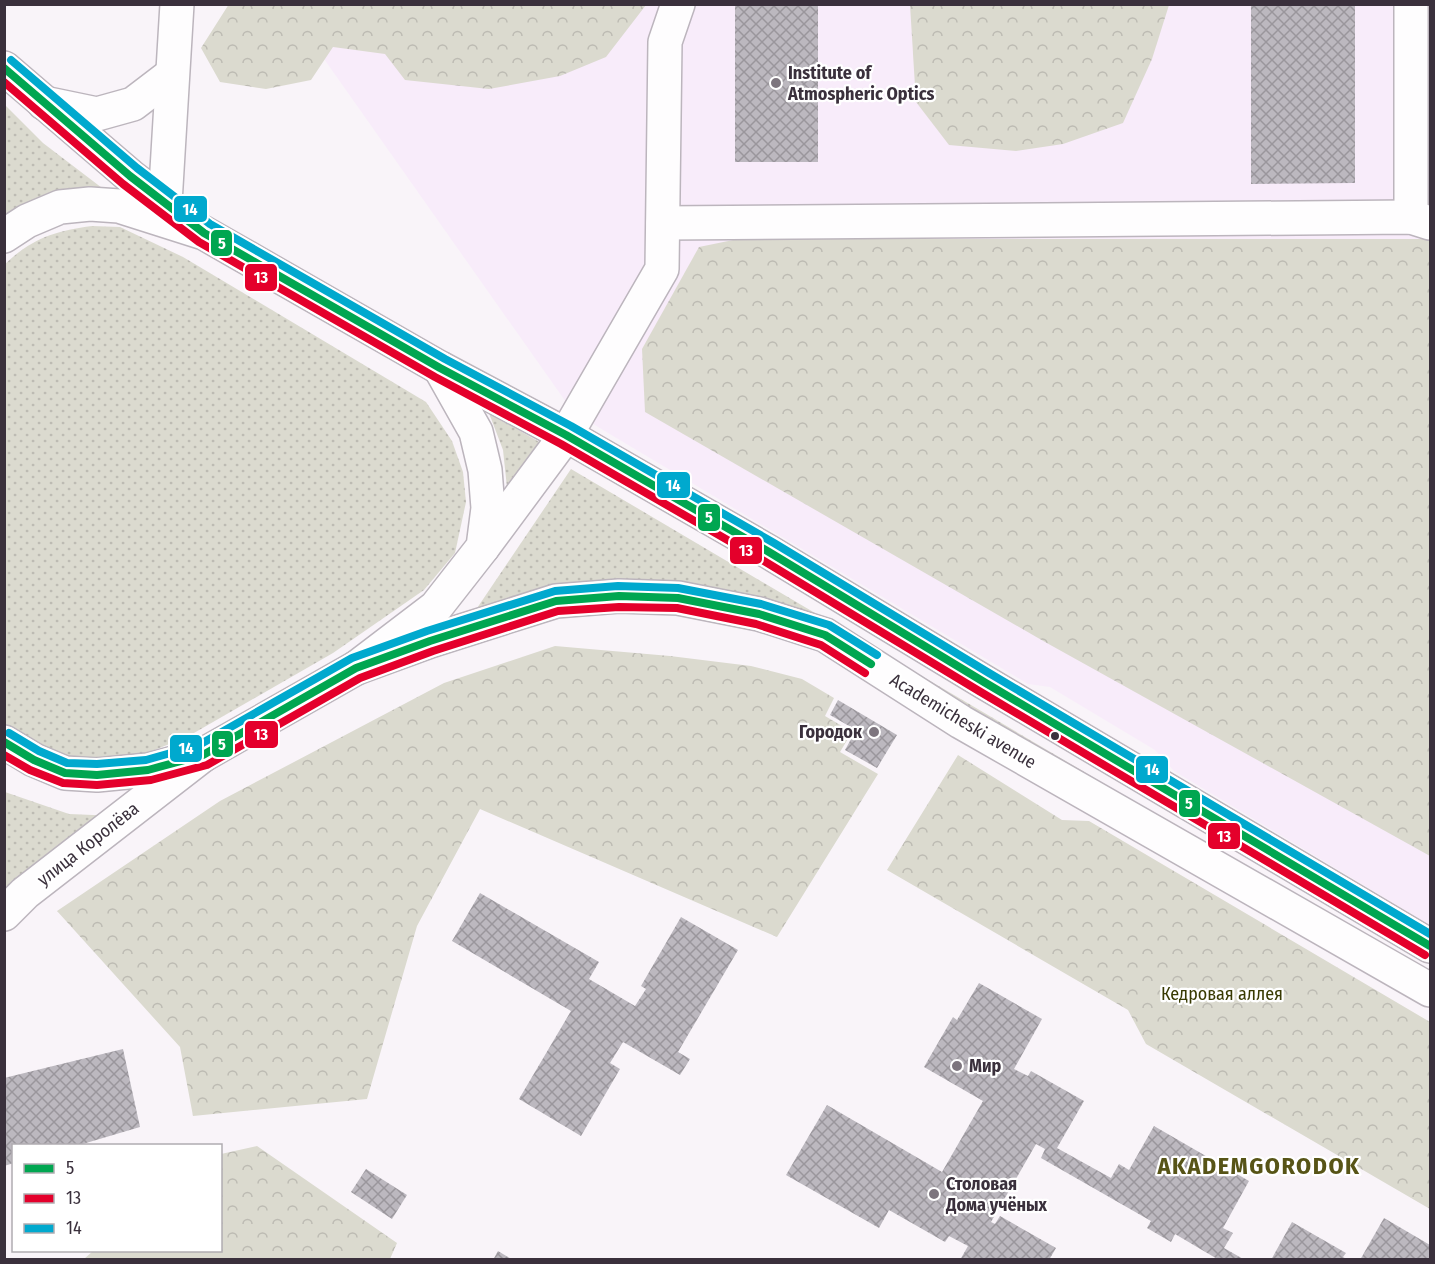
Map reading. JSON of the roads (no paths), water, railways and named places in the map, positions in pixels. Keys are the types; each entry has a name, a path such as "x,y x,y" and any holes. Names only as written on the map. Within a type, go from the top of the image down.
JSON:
{"main road":[{"path":"165,203 177,4"},
{"path":"4,742 34,760 65,773 97,775 148,770 203,755 356,668 436,607 566,435 662,269 665,42 678,4"},
{"path":"663,223 1421,220 1411,4"},
{"path":"4,68 204,233 440,368 566,435 769,552 1431,946"},
{"path":"44,103 97,114 133,104 171,75"},
{"path":"4,236 27,221 60,207 90,204 119,206 204,233"},
{"path":"440,368 476,432 481,451 488,508 483,547"},
{"name":"Academicheski avenue","path":"356,668 430,641 556,601 619,596 678,598 759,614 825,635 961,722 1431,990"},
{"name":"улица Королёва","path":"4,914 25,893 203,755"}],"place":[{"name":"Institute of Atmospheric Optics","path":"776,83"},
{"name":"Городок","path":"874,732"},
{"name":"Мир","path":"957,1066"},
{"name":"Столовая Дома учёных","path":"934,1194"}],"district":[{"name":"AKADEMGORODOK","path":"1259,1166"}],"park label":[{"name":"Кедровая аллея","path":"1222,994"}]}
